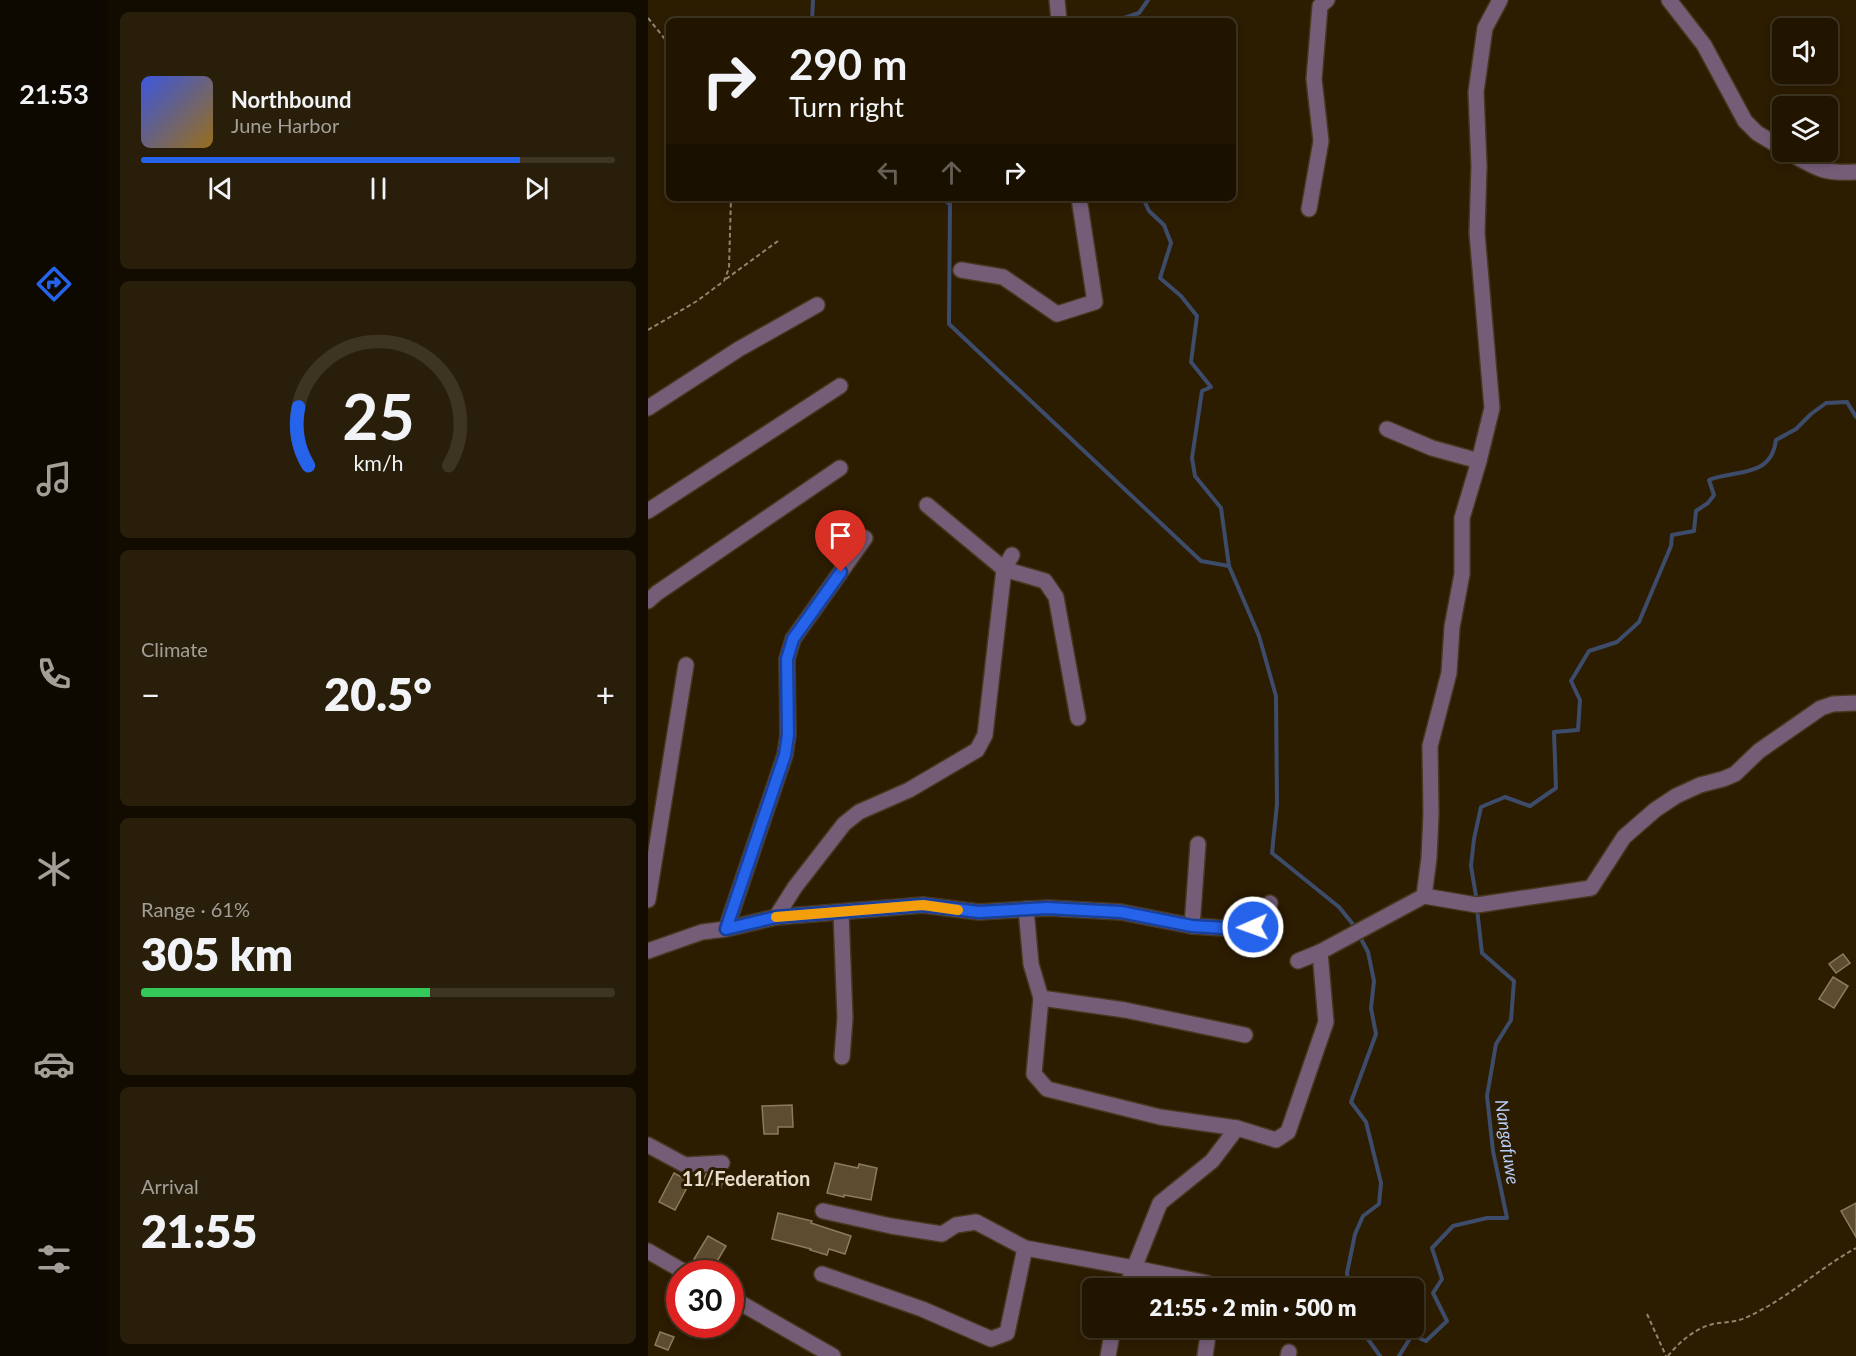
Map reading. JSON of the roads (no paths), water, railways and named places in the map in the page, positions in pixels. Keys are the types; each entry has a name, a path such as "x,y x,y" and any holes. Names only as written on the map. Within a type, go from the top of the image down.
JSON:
{"street":[{"path":"1057,0 1059,18"},
{"path":"1309,209 1321,141 1314,79 1319,17 1320,6 1327,0"},
{"path":"1424,896 1431,814 1430,746 1449,673 1452,627 1462,574 1462,518 1492,408 1477,233 1479,166 1476,92 1485,28 1500,0"},
{"path":"1669,0 1704,45 1744,121 1757,133 1772,142"},
{"path":"1805,162 1813,167 1835,173 1856,172"},
{"path":"961,270 1003,277 1057,314 1095,302 1079,201"},
{"path":"648,408 739,349 817,305"},
{"path":"648,512 840,386"},
{"path":"1387,429 1432,448 1479,461"},
{"path":"648,601 840,468"},
{"path":"927,505 1004,569 1045,581 1056,597 1078,718"},
{"path":"726,929 785,755 788,735 787,659 793,639 865,538"},
{"path":"776,917 795,887 844,824 859,812 909,790 977,750 985,735 1004,569 1012,555"},
{"path":"648,900 686,665"},
{"path":"1298,961 1320,952 1424,896 1477,905 1591,888 1624,837 1655,810 1676,796 1700,785 1735,774 1759,751 1821,708 1833,704 1856,703"},
{"path":"1192,926 1198,844"},
{"path":"648,951 702,932 726,929 776,917 923,905 979,912 1047,908 1121,912 1192,926 1241,929 1265,925 1269,903"},
{"path":"1026,909 1031,964 1041,998 1034,1074 1047,1089 1160,1117 1237,1128 1276,1140 1288,1132 1326,1022 1320,952"},
{"path":"841,912 845,1018 842,1057"},
{"path":"1041,998 1125,1010 1245,1035"},
{"path":"1130,1278 1160,1203 1212,1161 1237,1128"},
{"path":"648,1145 685,1165 722,1163"},
{"path":"823,1211 891,1227 942,1234 956,1225 976,1222 1025,1248 1183,1278"},
{"path":"822,1274 922,1309 991,1339 1007,1333 1025,1248"},
{"path":"648,1251 666,1261"},
{"path":"744,1305 833,1356"},
{"path":"1108,1356 1111,1338"},
{"path":"1205,1356 1208,1338"}],"waterway":[{"path":"812,18 813,0"},
{"path":"1124,18 1139,13 1148,0"},
{"path":"946,201 950,204 949,324 1201,561 1229,566"},
{"path":"1144,201 1149,211 1164,225 1171,243 1160,278 1181,296 1197,316 1191,362 1211,387 1202,391 1192,458 1195,476 1221,508 1229,566 1259,636 1276,696 1277,804 1272,853 1339,907 1356,928"},
{"name":"Nangafuwe","path":"1477,902 1471,866 1481,807 1505,797 1530,806 1556,788 1554,732 1578,730 1580,700 1571,681 1589,651 1617,642 1639,622 1671,546 1672,535 1694,531 1696,511 1708,503 1714,495 1709,480 1759,467 1773,452 1776,440 1796,429 1826,403 1847,402 1856,417"},
{"name":"Nangafuwe","path":"1399,1356 1412,1335 1426,1341 1447,1321 1433,1293 1442,1279 1432,1248 1453,1226 1487,1218 1507,1218 1493,1151 1487,1096 1496,1044 1511,1020 1514,981 1482,953 1477,909"},
{"path":"1348,1278 1355,1234 1363,1216 1379,1204 1381,1183 1366,1122 1351,1102 1376,1034 1371,1008 1374,981 1368,952 1359,935"},
{"path":"1367,1338 1380,1356"}],"district":[{"name":"11/Federation","path":"746,1178"}]}
